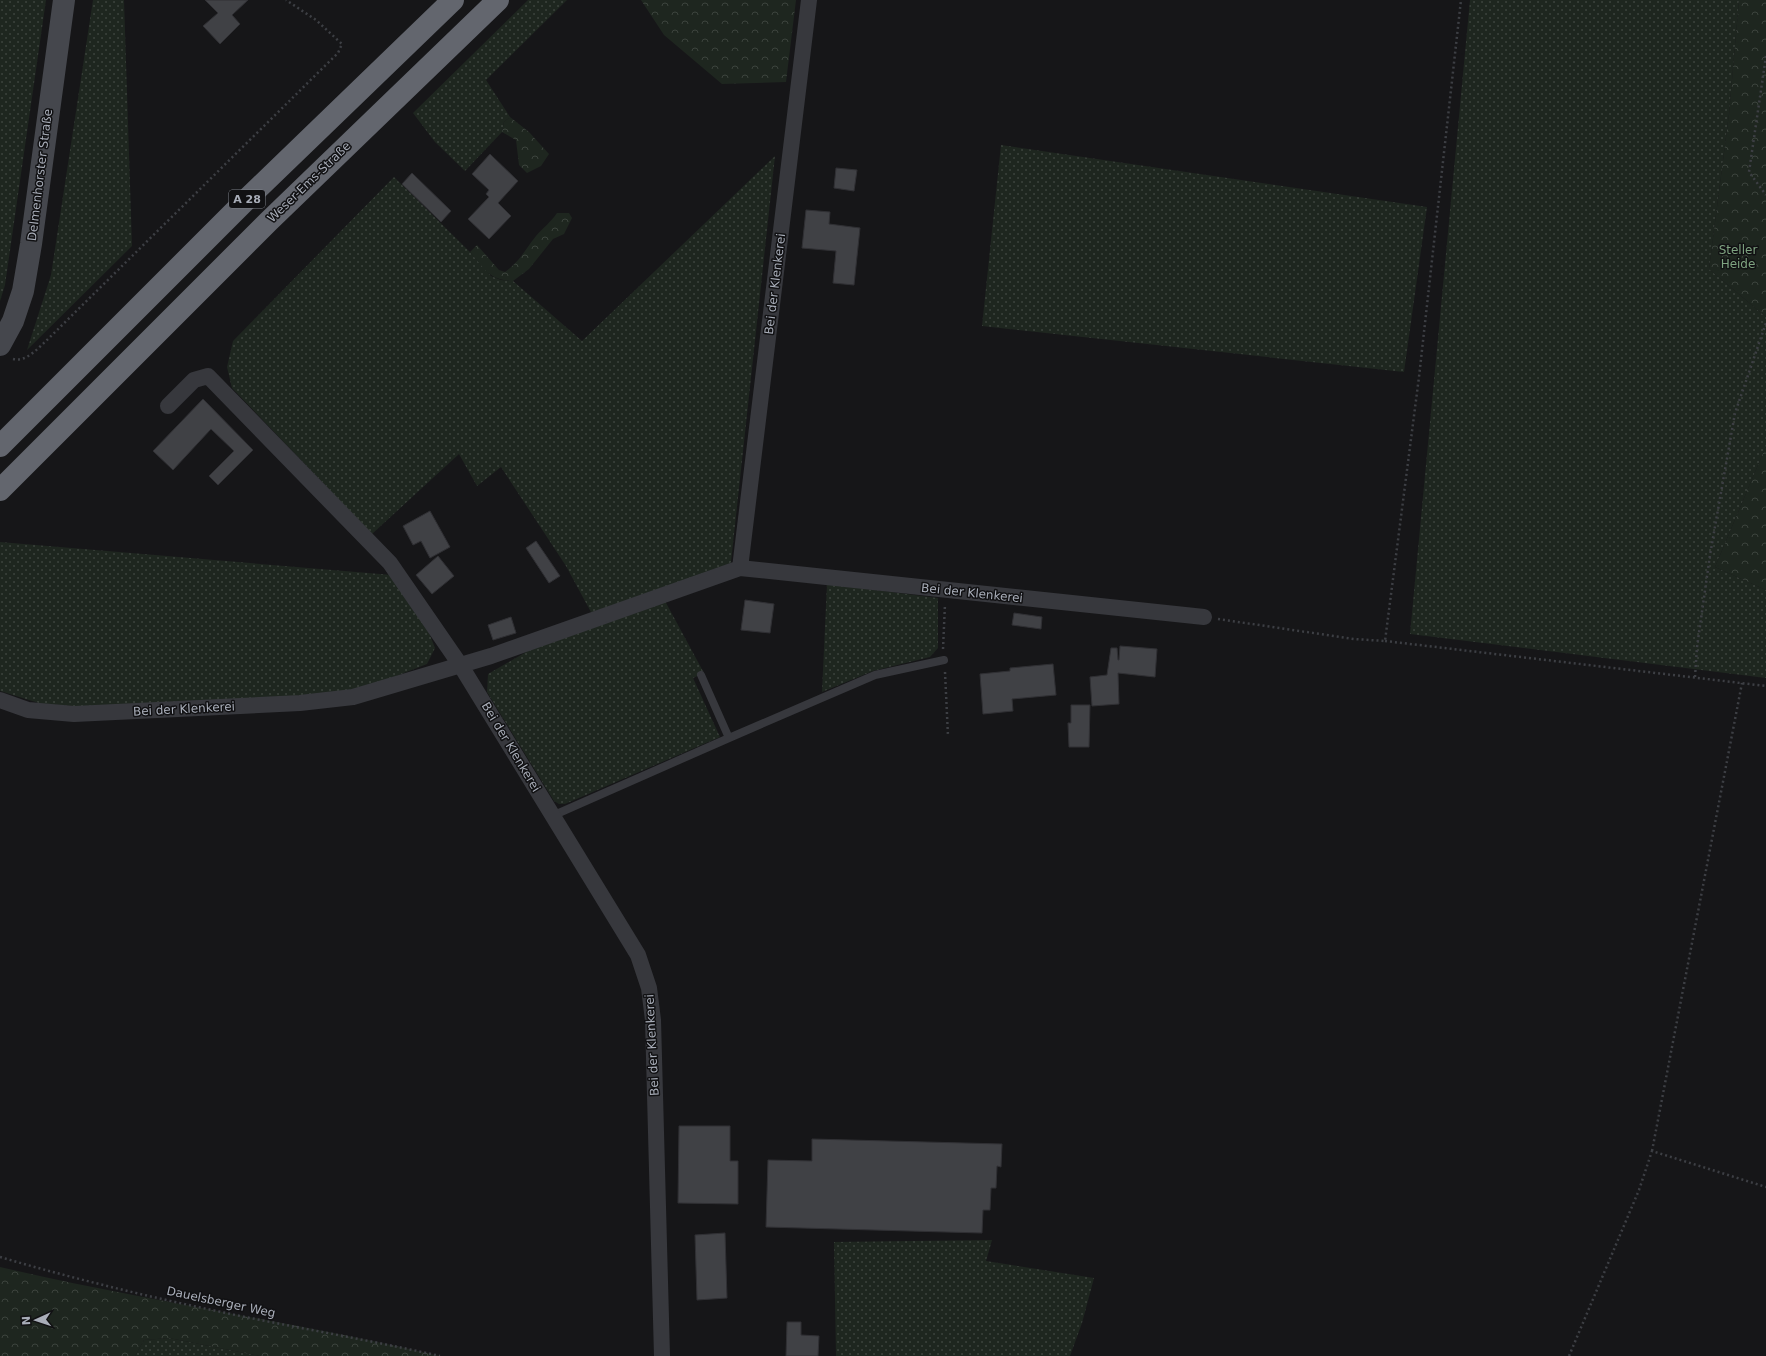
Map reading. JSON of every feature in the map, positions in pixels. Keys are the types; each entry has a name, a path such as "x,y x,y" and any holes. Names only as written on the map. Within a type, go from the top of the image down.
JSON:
{"highway":[{"name":"A 28","path":"0,446 248,197 453,0"},
{"name":"Weser-Ems-Straße","path":"0,490 268,220 498,0"}],"street":[{"name":"Delmenhorster Straße","path":"4,351 23,291 31,244 64,0"},
{"name":"Bei der Klenkerei","path":"740,568 809,0"},
{"name":"Bei der Klenkerei","path":"168,406 194,380 208,376 217,383 390,563 462,666 638,955 649,988 653,1020 662,1356"},
{"name":"Bei der Klenkerei","path":"0,700 28,710 74,714 300,703 353,697 462,666 740,568 1204,617"}],"lane":[{"path":"552,816 875,675 944,660"},
{"path":"701,675 729,738"}],"path":[{"path":"4,351 17,360 29,356 45,342 338,53 342,44 332,34 286,0"},
{"path":"1385,641 1418,385 1461,0"},
{"path":"1766,56 1749,172 1766,195"},
{"path":"1695,677 1697,647 1710,555 1735,413 1766,323"},
{"path":"1204,617 1354,639 1385,641 1766,686"},
{"path":"1569,1356 1636,1197 1652,1152 1742,683"},
{"path":"1652,1152 1766,1187"},
{"name":"Dauelsberger Weg","path":"0,1257 39,1269 182,1303 367,1339 440,1356"}],"green space":[{"path":"0,0 46,0 5,285 0,301"},
{"path":"93,0 124,0 132,246 27,350 51,275"},
{"path":"528,0 567,0 486,80 510,117 504,122 502,132 465,171 435,142 413,113"},
{"path":"641,0 796,0 786,82 722,84 664,35"},
{"path":"1470,0 1739,0 1729,114 1709,269 1766,317 1766,446 1715,567 1766,590 1766,678 1410,634"},
{"name":"Steller Heide","path":"1739,0 1766,0 1766,317 1709,269 1729,114"},
{"path":"510,117 529,132 549,154 541,166 527,173 519,165 516,140 502,132 504,122"},
{"path":"1001,145 1427,207 1404,372 982,326"},
{"path":"775,156 731,562 728,566 592,614 566,566 501,467 477,486 459,454 372,534 232,388 227,367 233,341 394,177 470,252 491,276 501,280 513,281 582,341"},
{"path":"557,213 569,213 572,218 564,234 553,239 529,269 513,281 492,276 470,252 477,245 499,270 505,272 519,259 536,236"},
{"path":"1766,446 1766,590 1715,567"},
{"path":"0,542 392,575 428,630 435,648 427,664 363,689 293,696 88,707 42,704 0,691"},
{"path":"827,584 938,598 938,648 930,657 873,671 822,692"},
{"path":"665,601 704,673 693,678 720,737 565,804 559,804 554,801 487,692 488,674 533,648"},
{"path":"992,1240 986,1261 1094,1278 1082,1323 1070,1356 836,1356 834,1242"},
{"path":"0,1267 440,1356 260,1356 169,1338 144,1340 135,1356 0,1356"},
{"path":"169,1338 260,1356 135,1356 144,1340"}],"building":[{"path":"205,0 248,0 232,15 240,24 220,44 203,26 218,13"},
{"path":"490,154 518,181 498,203 511,216 489,239 468,219 489,197 486,194 489,190 472,174"},
{"path":"836,168 857,170 854,191 834,188"},
{"path":"412,173 451,211 441,222 402,184"},
{"path":"806,210 830,212 829,224 860,228 854,285 833,283 836,251 802,248"},
{"path":"203,399 253,450 218,485 209,476 234,451 211,429 173,470 153,451"},
{"path":"430,511 450,547 430,558 421,541 413,545 403,526"},
{"path":"536,541 560,576 549,583 526,548"},
{"path":"438,556 454,576 432,594 416,575"},
{"path":"745,600 774,604 770,633 741,630"},
{"path":"1014,613 1042,617 1041,629 1012,625"},
{"path":"511,617 516,633 493,640 488,625"},
{"path":"1120,646 1157,649 1155,677 1118,673 1119,704 1092,706 1090,677 1107,675 1111,648 1117,648 1119,660"},
{"path":"1053,664 1056,695 1012,699 1013,711 983,714 980,674 1010,671 1010,668"},
{"path":"1071,705 1090,705 1089,747 1069,747 1068,723 1071,723"},
{"path":"679,1126 730,1126 730,1161 738,1161 738,1204 678,1203"},
{"path":"812,1139 1002,1144 1001,1167 997,1166 996,1188 991,1188 990,1210 983,1210 982,1233 766,1227 768,1160 812,1161"},
{"path":"725,1233 727,1298 697,1300 695,1235"},
{"path":"787,1322 801,1322 801,1335 819,1336 818,1356 786,1356"}]}
